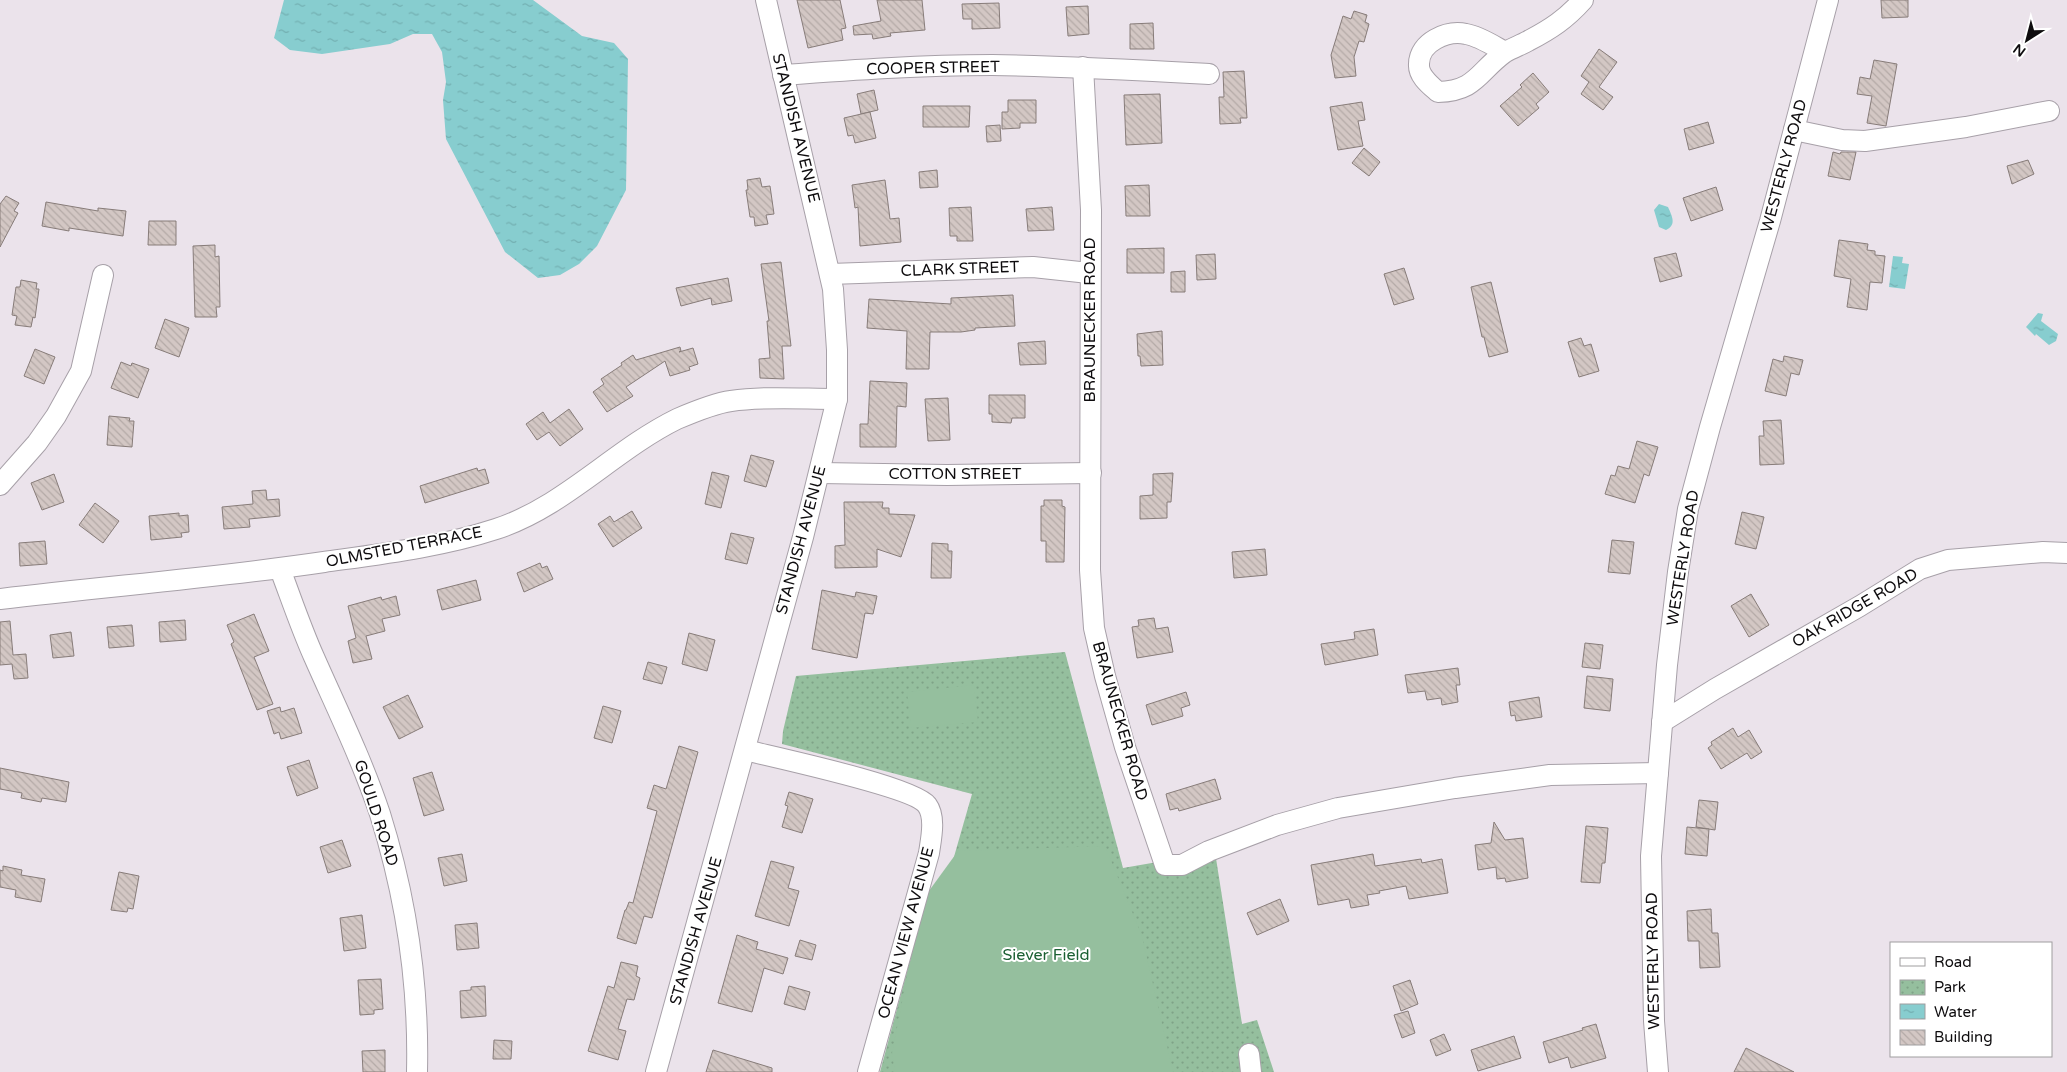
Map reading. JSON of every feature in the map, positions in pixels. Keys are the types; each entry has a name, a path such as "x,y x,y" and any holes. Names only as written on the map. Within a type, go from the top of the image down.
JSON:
{"street":[{"name":"STANDISH AVENUE","path":"656,1072 820,473 836,399 837,350 833,289 766,0"},
{"path":"1506,52 1566,18 1584,0"},
{"name":"WESTERLY ROAD","path":"1658,1072 1654,1021 1651,856 1662,722 1678,572 1688,509 1794,130 1828,0"},
{"name":"COOPER STREET","path":"783,75 903,67 991,65 1083,67 1209,74"},
{"name":"BRAUNECKER ROAD","path":"1083,67 1091,210 1089,273 1090,570 1094,628 1125,747 1165,865 1182,865 1209,851 1277,825 1338,808 1455,788 1550,775 1658,773"},
{"path":"1794,130 1842,140 1865,141 1966,127 2049,111"},
{"name":"CLARK STREET","path":"830,274 1033,267 1089,273"},
{"path":"0,484 42,436 56,416 81,371 103,275"},
{"name":"OLMSTED TERRACE","path":"0,599 280,569 395,552 450,541 498,528 536,511 586,479 634,444 678,419 730,401 836,399"},
{"name":"COTTON STREET","path":"820,473 947,475 1091,473"},
{"name":"OAK RIDGE ROAD","path":"1662,722 1715,688 1860,606 1920,569 1948,560 2043,552 2067,553"},
{"name":"GOULD ROAD","path":"280,569 313,655 353,743 380,814 400,886 410,946 418,1030 417,1072"},
{"name":"OCEAN VIEW AVENUE","path":"745,750 820,768 902,791 918,797 927,804 931,812 932,831 929,853 868,1072"}],"green space":[{"name":"Siever Field","path":"1065,652 1123,868 1215,852 1242,1024 1257,1020 1274,1072 880,1072 909,964 937,916 972,794 782,744 783,731 796,676"},
{"path":"974,685 978,722 911,728 907,692"},
{"path":"1105,846 1142,936 1173,1072 895,1072 892,1053 914,941 926,895 958,851"}],"water":[{"path":"284,0 533,0 582,36 614,43 628,59 626,190 597,246 579,264 560,275 538,278 505,252 446,139 443,100 446,82 442,52 432,34 413,34 390,44 322,54 290,50 274,38"},
{"path":"1659,204 1668,207 1672,217 1672,226 1666,230 1659,227 1654,210"},
{"path":"1893,256 1903,257 1902,263 1909,264 1905,289 1889,287"},
{"path":"2038,313 2043,314 2041,321 2058,334 2056,341 2049,345 2036,334 2035,336 2026,327"}],"building":[{"path":"797,0 840,0 846,28 841,29 843,40 808,48"},
{"path":"877,0 922,0 925,30 890,33 891,36 873,39 872,34 854,35 853,26 881,21"},
{"path":"1881,0 1908,0 1908,17 1882,18"},
{"path":"999,3 1000,28 972,29 972,19 963,19 962,4"},
{"path":"1088,6 1089,34 1068,36 1066,7"},
{"path":"1354,11 1367,15 1365,22 1369,24 1364,42 1359,41 1354,57 1356,76 1335,78 1331,55 1343,16 1351,19"},
{"path":"1153,23 1154,49 1130,49 1130,24"},
{"path":"1599,49 1617,62 1599,87 1613,97 1603,110 1581,94 1589,82 1581,76"},
{"path":"1874,60 1897,64 1886,126 1867,123 1872,96 1857,94 1860,77 1870,79"},
{"path":"1244,71 1247,118 1240,118 1241,123 1220,124 1219,97 1224,97 1223,72"},
{"path":"1533,73 1549,92 1536,104 1539,108 1518,126 1500,106 1522,87 1520,85"},
{"path":"874,90 878,110 861,114 857,94"},
{"path":"1160,94 1162,143 1126,145 1124,95"},
{"path":"1008,100 1036,100 1036,123 1020,123 1020,128 1002,129 1002,112 1008,112"},
{"path":"1362,102 1365,120 1358,121 1363,146 1338,150 1330,107"},
{"path":"923,106 970,106 969,127 923,127"},
{"path":"870,112 876,138 855,143 853,135 848,136 844,118"},
{"path":"1708,122 1714,143 1689,150 1684,129"},
{"path":"1000,125 1001,141 987,142 986,126"},
{"path":"1364,148 1380,162 1369,176 1352,163"},
{"path":"1833,152 1840,154 1841,152 1856,152 1850,180 1828,176"},
{"path":"2028,160 2034,174 2012,184 2007,166"},
{"path":"937,170 938,187 920,188 919,172"},
{"path":"760,178 762,187 770,186 774,214 766,215 768,224 755,226 754,217 750,217 746,190 748,190 747,180"},
{"path":"885,180 890,219 899,218 901,242 860,246 858,207 855,208 852,185"},
{"path":"1149,185 1150,216 1126,216 1125,186"},
{"path":"1716,187 1723,210 1691,221 1683,198"},
{"path":"6,196 19,203 14,211 18,213 0,247 0,204"},
{"path":"46,202 98,211 98,208 126,211 123,236 69,228 69,231 42,226"},
{"path":"971,207 973,241 957,241 957,236 950,236 949,208"},
{"path":"1052,207 1054,230 1028,231 1026,209"},
{"path":"149,221 176,221 176,245 148,245"},
{"path":"1839,240 1868,244 1867,250 1875,251 1875,255 1885,256 1882,283 1870,282 1867,310 1847,307 1851,279 1834,276"},
{"path":"215,245 215,257 219,256 220,307 216,307 217,317 195,317 193,246"},
{"path":"1164,248 1164,273 1127,273 1127,249"},
{"path":"1676,253 1682,276 1660,282 1654,258"},
{"path":"1215,254 1216,279 1197,280 1196,255"},
{"path":"781,262 791,346 782,346 784,379 760,378 759,359 770,358 767,321 769,321 761,264"},
{"path":"1404,268 1414,299 1394,305 1384,274"},
{"path":"1185,271 1185,292 1171,292 1171,272"},
{"path":"728,278 732,301 712,305 711,298 681,306 676,288"},
{"path":"21,280 37,283 36,289 39,289 35,318 33,317 31,327 15,325 17,316 12,315 16,287 20,287"},
{"path":"1491,282 1508,352 1489,357 1484,337 1482,337 1471,287"},
{"path":"1013,295 1015,326 975,328 975,330 961,332 930,332 929,369 906,369 907,331 867,328 869,299 951,304 951,298"},
{"path":"165,319 189,328 179,357 155,348"},
{"path":"1162,331 1163,365 1141,366 1140,356 1138,356 1137,334"},
{"path":"1581,338 1584,346 1591,344 1599,371 1579,377 1568,342"},
{"path":"1045,341 1046,364 1020,365 1018,343"},
{"path":"680,347 681,351 679,352 693,348 698,364 689,367 690,370 670,376 665,361 626,387 633,396 607,412 593,392 604,384 601,379 633,355 636,360"},
{"path":"35,349 55,357 44,384 24,376"},
{"path":"1784,356 1803,360 1799,375 1791,373 1786,396 1765,391 1773,359 1783,362"},
{"path":"121,362 131,366 132,363 149,369 138,398 111,388"},
{"path":"870,381 907,383 906,407 897,406 896,447 860,447 860,424 868,424"},
{"path":"989,395 1025,395 1025,418 1012,418 1011,423 992,422 992,414 989,414"},
{"path":"948,398 950,440 928,441 925,399"},
{"path":"569,409 583,429 560,446 549,432 537,440 526,424 543,412 550,423"},
{"path":"109,416 130,418 129,421 134,421 132,447 107,445"},
{"path":"1781,420 1784,464 1760,465 1759,436 1764,436 1763,421"},
{"path":"1637,441 1658,447 1649,476 1644,474 1635,503 1605,494 1611,475 1615,476 1618,466 1629,469"},
{"path":"751,455 774,461 766,487 744,481"},
{"path":"477,468 478,471 485,469 489,483 425,503 420,486"},
{"path":"712,472 729,476 721,508 705,504"},
{"path":"1173,473 1171,502 1167,502 1167,518 1140,519 1140,496 1153,495 1153,474"},
{"path":"54,474 64,502 42,510 31,483"},
{"path":"266,490 267,500 279,499 280,516 249,519 250,527 224,529 222,507 253,504 252,491"},
{"path":"1044,500 1062,500 1062,506 1065,507 1064,562 1046,562 1046,541 1041,541 1041,506 1044,506"},
{"path":"844,502 883,502 882,508 889,508 889,514 915,515 901,557 877,549 877,567 835,568 835,546 845,545"},
{"path":"95,503 119,521 103,543 79,525"},
{"path":"632,511 642,528 613,547 598,524 610,516 614,522"},
{"path":"1742,512 1764,517 1756,549 1735,544"},
{"path":"179,513 179,516 188,515 189,532 181,533 182,537 151,540 149,516"},
{"path":"731,533 754,538 747,564 725,559"},
{"path":"1612,540 1634,542 1630,574 1608,572"},
{"path":"45,541 47,564 20,566 19,543"},
{"path":"932,543 948,544 948,551 952,551 951,578 931,578"},
{"path":"1265,549 1267,575 1234,578 1232,552"},
{"path":"540,563 542,568 547,566 553,579 524,592 517,573"},
{"path":"476,580 481,600 442,610 437,590"},
{"path":"822,590 855,597 856,592 877,596 873,614 865,613 857,658 812,649"},
{"path":"1751,594 1769,625 1749,637 1731,606"},
{"path":"396,596 400,615 382,619 385,631 366,636 372,659 353,663 348,641 356,638 348,606 381,597 382,600"},
{"path":"254,614 269,651 254,657 273,704 257,710 231,644 234,642 227,625"},
{"path":"1154,618 1156,629 1168,627 1173,652 1137,658 1132,627 1139,626 1138,620"},
{"path":"185,620 186,640 160,642 159,622"},
{"path":"10,621 13,655 26,654 28,678 14,679 12,664 0,665 0,622"},
{"path":"132,625 134,646 109,648 107,627"},
{"path":"1374,629 1378,655 1325,665 1321,644 1355,639 1354,632"},
{"path":"71,632 74,656 53,658 50,635"},
{"path":"689,633 715,640 707,671 682,664"},
{"path":"1585,643 1603,645 1600,669 1582,667"},
{"path":"648,662 667,667 662,684 643,679"},
{"path":"1458,668 1460,685 1456,685 1458,702 1442,705 1441,698 1427,700 1425,691 1408,693 1405,675"},
{"path":"1587,676 1613,679 1610,711 1584,708"},
{"path":"1186,692 1190,705 1181,708 1183,716 1152,725 1146,705"},
{"path":"408,695 423,727 399,739 383,707"},
{"path":"1539,697 1542,717 1516,721 1515,715 1511,716 1509,702"},
{"path":"603,706 621,711 612,743 594,738"},
{"path":"280,707 281,712 294,708 302,733 281,739 279,732 274,734 267,711"},
{"path":"1733,728 1738,737 1749,730 1762,752 1751,759 1747,753 1721,769 1708,748 1712,745 1711,742"},
{"path":"679,746 698,752 652,918 644,916 636,944 617,938 625,910 629,902 633,903 657,811 647,808 654,785 666,789"},
{"path":"309,760 318,788 297,796 287,767"},
{"path":"0,768 69,782 66,802 42,798 41,802 21,798 22,793 0,789"},
{"path":"432,772 444,810 424,816 413,778"},
{"path":"1215,779 1221,799 1179,811 1178,808 1170,810 1166,794"},
{"path":"789,792 813,799 802,833 782,827 788,806 785,805"},
{"path":"1699,800 1718,802 1715,830 1696,827"},
{"path":"1494,822 1505,840 1523,838 1528,878 1506,882 1505,878 1497,879 1496,867 1478,870 1475,845 1491,843"},
{"path":"1586,826 1608,828 1605,863 1602,863 1600,883 1581,882"},
{"path":"1687,827 1709,829 1707,856 1685,854"},
{"path":"342,840 351,866 328,873 320,847"},
{"path":"462,854 467,881 444,886 438,858"},
{"path":"1373,854 1375,866 1421,859 1422,863 1442,859 1448,893 1409,899 1406,886 1367,895 1369,905 1351,908 1349,899 1318,905 1311,865"},
{"path":"771,861 794,867 788,888 799,891 789,926 755,916"},
{"path":"3,866 22,870 21,875 45,879 41,902 15,897 16,890 0,887 0,870 3,871"},
{"path":"119,872 139,876 133,909 128,908 127,912 111,910"},
{"path":"1280,899 1289,921 1257,935 1247,913"},
{"path":"1711,909 1712,933 1718,933 1720,967 1700,968 1699,941 1688,941 1687,911"},
{"path":"362,915 366,948 344,951 340,918"},
{"path":"477,923 479,948 457,950 455,925"},
{"path":"737,935 758,942 756,949 788,958 783,974 764,968 752,1012 718,1003"},
{"path":"800,940 816,945 812,960 795,956"},
{"path":"621,962 638,966 636,976 640,978 634,1000 627,999 618,1029 626,1031 618,1060 588,1051 608,986 614,988"},
{"path":"381,979 383,1009 374,1010 374,1014 360,1015 358,980"},
{"path":"1410,980 1418,1004 1401,1011 1393,986"},
{"path":"485,986 486,1016 461,1018 460,991 471,990 471,987"},
{"path":"789,986 810,992 805,1010 784,1004"},
{"path":"1408,1011 1415,1033 1402,1038 1394,1015"},
{"path":"1596,1024 1606,1058 1571,1068 1568,1057 1549,1063 1543,1042 1583,1030 1582,1028"},
{"path":"1444,1034 1451,1050 1436,1056 1430,1040"},
{"path":"1514,1036 1521,1058 1478,1071 1471,1050"},
{"path":"494,1040 512,1041 511,1059 493,1059"},
{"path":"1746,1048 1794,1072 1734,1072"},
{"path":"385,1050 385,1072 363,1072 362,1051"},
{"path":"713,1050 772,1068 772,1072 706,1072"}]}
